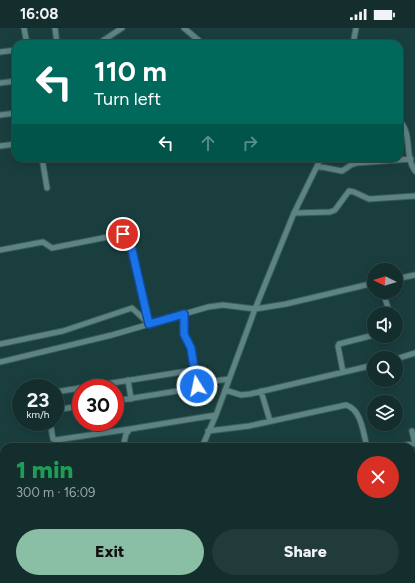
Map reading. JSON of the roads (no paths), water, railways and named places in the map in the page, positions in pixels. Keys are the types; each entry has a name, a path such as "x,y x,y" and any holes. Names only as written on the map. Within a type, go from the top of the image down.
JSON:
{"street":[{"path":"24,28 26,40"},
{"path":"55,28 56,40"},
{"path":"104,40 122,28"},
{"path":"184,28 198,40"},
{"path":"354,40 356,28"},
{"path":"0,52 12,50"},
{"path":"0,83 12,82"},
{"path":"0,115 12,113"},
{"path":"403,124 415,171"},
{"path":"0,146 12,144"},
{"path":"403,160 411,159"},
{"path":"43,162 47,188"},
{"path":"204,443 230,379 255,308 294,213 319,162"},
{"path":"317,166 342,171 350,165 370,162"},
{"path":"294,213 330,212 335,210 349,191 369,200 415,196"},
{"path":"0,250 43,242 52,248 123,234 129,237 149,324"},
{"path":"403,278 415,275"},
{"path":"0,362 112,335 184,314 223,305 255,308 286,304 367,285"},
{"path":"0,344 63,331 132,308 149,324"},
{"path":"124,400 196,388 198,383 194,370 191,348 184,334 184,314"},
{"path":"343,372 338,346 339,344 367,337"},
{"path":"403,357 415,353"},
{"path":"225,390 241,395 367,367"},
{"path":"124,381 194,370"},
{"path":"198,383 230,379"},
{"path":"128,380 131,399"},
{"path":"261,391 270,422"},
{"path":"208,431 270,422 346,405 354,409 358,415 366,443"},
{"path":"52,431 53,439 56,440 216,415"},
{"path":"123,443 126,434 130,429"},
{"path":"412,431 415,443"}]}
